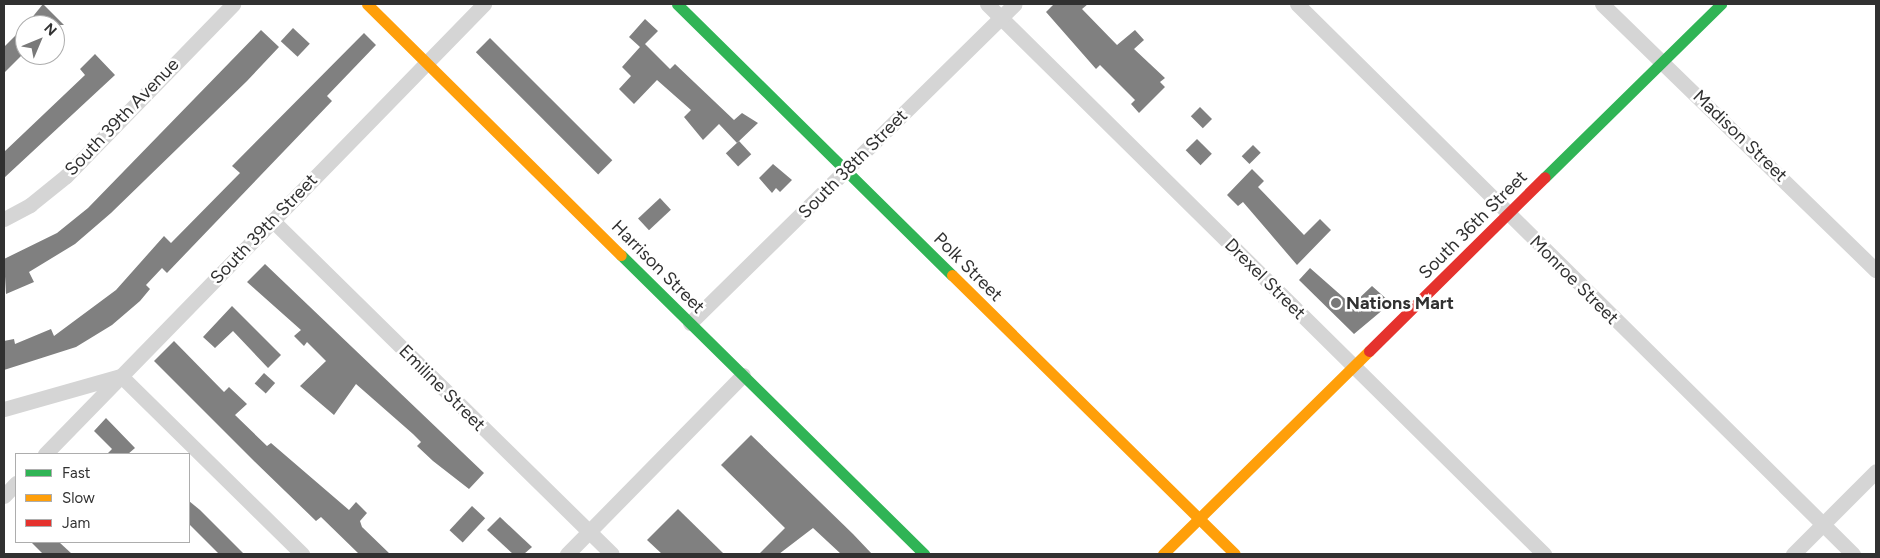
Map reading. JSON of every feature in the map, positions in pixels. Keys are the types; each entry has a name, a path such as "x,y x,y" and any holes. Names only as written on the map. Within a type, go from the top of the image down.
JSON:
{"main road":[{"name":"Harrison Street","path":"367,4 924,554"},
{"name":"Polk Street","path":"678,4 1235,554"},
{"name":"South 36th Street","path":"1163,554 1721,4"}],"street":[{"name":"South 39th Avenue","path":"4,219 30,205 66,176 233,4"},
{"name":"South 39th Street","path":"46,453 484,4"},
{"name":"Drexel Street","path":"987,4 1544,554"},
{"name":"South 38th Street","path":"690,323 1015,4"},
{"name":"Monroe Street","path":"1296,4 1853,554"},
{"name":"Madison Street","path":"1602,4 1876,270"},
{"name":"Emiline Street","path":"273,221 612,554"},
{"path":"567,554 743,375"},
{"path":"4,409 121,376 302,554"},
{"path":"1793,554 1876,471"},
{"path":"4,496 15,484"}],"building":[{"path":"43,4 54,15 34,15"},
{"path":"1054,4 1088,4 1082,9 1117,45 1135,30 1144,40 1134,49 1165,78 1160,82 1165,87 1139,113 1131,104 1135,100 1100,65 1096,69 1046,12"},
{"path":"645,19 658,31 645,44 670,69 675,64 734,120 742,113 758,123 737,143 719,124 703,140 684,117 691,110 657,80 634,104 619,89 631,76 622,67 640,47 629,37"},
{"path":"293,28 310,44 298,57 281,41"},
{"path":"261,30 279,47 247,81 111,213 75,244 29,272 34,282 6,294 4,259 57,233 88,208"},
{"path":"364,33 376,45 327,96 332,101 167,273 162,268 146,285 150,289 140,301 112,325 76,347 4,370 4,341 14,339 15,344 51,329 54,336 116,290 164,236 171,243 240,173 232,166"},
{"path":"15,36 15,62 4,73 4,47"},
{"path":"490,38 612,160 598,174 476,52"},
{"path":"95,54 115,75 4,178 4,152 85,75 80,69"},
{"path":"1200,107 1212,119 1203,128 1191,116"},
{"path":"1197,139 1212,154 1201,165 1186,150"},
{"path":"739,141 751,154 738,166 726,153"},
{"path":"1253,145 1261,153 1249,164 1242,156"},
{"path":"773,164 792,180 780,192 776,188 772,193 759,178"},
{"path":"1252,169 1264,181 1258,187 1304,235 1320,219 1331,230 1297,265 1243,202 1238,206 1227,195"},
{"path":"660,198 671,210 649,230 638,218"},
{"path":"265,264 484,473 469,489 433,461 417,446 421,442 413,434 356,384 334,415 300,386 326,361 307,342 304,346 294,336 301,330 247,282"},
{"name":"Nations Mart","path":"1310,268 1352,305 1372,286 1391,303 1354,334 1299,280"},
{"path":"232,306 281,355 268,368 233,331 215,348 203,337"},
{"path":"174,341 224,392 229,387 247,404 235,415 267,446 271,443 349,510 356,502 367,513 360,521 362,527 390,554 359,554 321,517 316,521 254,461 154,361"},
{"path":"264,373 275,383 266,393 255,383"},
{"path":"106,418 135,448 129,453 108,453 112,449 94,431"},
{"path":"751,435 872,554 841,554 813,528 779,554 759,554 785,528 721,465"},
{"path":"190,502 244,554 219,554 190,525"},
{"path":"472,506 485,518 463,542 449,530"},
{"path":"678,509 724,554 662,554 647,540"},
{"path":"500,517 532,547 524,554 513,554 487,530"},
{"path":"32,543 60,543 72,554 43,554"}],"traffic: fast":[{"path":"677,4 952,275"},
{"path":"1545,177 1721,4"},
{"path":"621,255 924,554"}],"traffic: slow":[{"path":"367,4 621,255"},
{"path":"952,275 1235,554"},
{"path":"1163,554 1369,351"}],"traffic: jam":[{"path":"1369,351 1545,177"}],"place":[{"name":"Nations Mart","path":"1336,303"}]}
